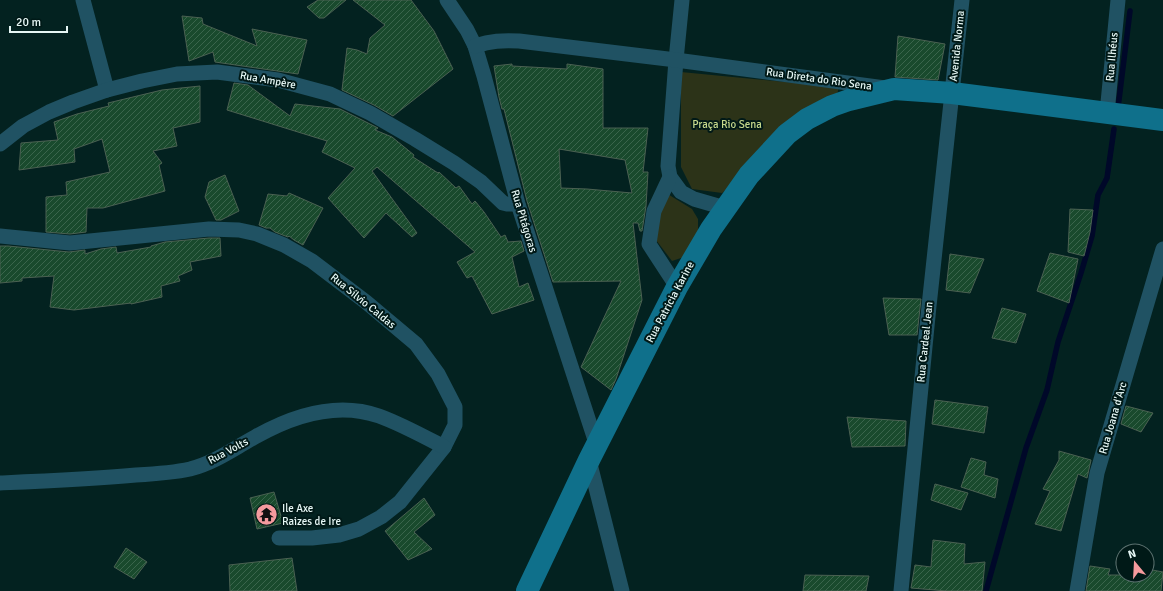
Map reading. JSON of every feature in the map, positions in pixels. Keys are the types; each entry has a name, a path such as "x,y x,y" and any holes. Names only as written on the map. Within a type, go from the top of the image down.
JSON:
{"main road":[{"name":"Rua Direta do Rio Sena","path":"894,89 952,93 1163,120"},
{"name":"Rua Patricia Karine","path":"527,591 593,453 677,287 711,229 748,175 787,134 807,118 844,102 894,89"}],"street":[{"path":"83,0 107,90"},
{"name":"Rua Pitágoras","path":"447,0 467,30 475,46 484,76 518,204 593,453 622,591"},
{"path":"682,0 668,166 670,177 681,192 694,199 725,208"},
{"name":"Avenida Norma","path":"952,93 962,0"},
{"name":"Rua Ilhéus","path":"1107,113 1118,0"},
{"name":"Rua Direta do Rio Sena","path":"475,46 490,41 519,41 894,89"},
{"name":"Rua Ampère","path":"0,144 23,126 49,112 107,90 142,80 177,74 217,72 278,80 330,94 370,113 454,163 480,182 503,203 518,204"},
{"name":"Rua Cardeal Jean","path":"901,591 952,93"},
{"path":"670,177 654,211 649,244 677,287"},
{"name":"Rua Sílvio Caldas","path":"0,236 70,243 209,229 239,230 257,234 284,245 312,261 366,302 416,344 438,374 455,407 455,425 444,447 400,502 380,517 359,528 339,535 312,538 279,538"},
{"name":"Rua Joana d'Arc","path":"1076,591 1097,473 1163,249"},
{"name":"Rua Volts","path":"0,483 118,477 169,472 190,468 213,461 255,437 299,417 320,412 341,410 360,411 378,416 444,447"}],"green space":[{"name":"Praça Rio Sena","path":"681,72 839,87 836,98 722,193 692,189 681,167"},
{"path":"666,193 692,209 698,219 698,235 684,257 672,261 656,240 657,219"}],"building":[{"path":"318,0 346,0 324,18 319,18 307,7"},
{"path":"353,0 411,0 434,31 453,69 393,116 342,90 347,48 367,54 370,38 385,25"},
{"path":"182,16 202,18 203,24 257,46 252,29 307,40 298,74 215,62 213,52 189,61"},
{"path":"898,36 945,44 938,80 895,77"},
{"path":"512,64 512,66 567,69 567,64 603,69 603,128 648,128 643,172 648,172 646,206 642,231 640,231 638,223 633,223 642,300 611,390 581,367 621,281 553,282 527,201 504,109 502,109 499,97 494,66","holes":["559,149 625,160 632,193 561,188"]},
{"path":"234,83 248,85 290,116 295,104 340,109 378,128 375,130 392,137 414,155 413,157 438,173 439,172 456,188 459,186 472,204 475,201 501,237 505,235 508,242 521,241 524,251 512,257 519,287 528,283 534,300 492,314 472,276 467,278 457,262 475,252 377,167 372,171 417,233 412,237 386,213 364,238 328,198 355,168 322,152 327,141 227,110"},
{"path":"200,86 200,122 173,128 177,146 153,151 162,163 159,165 165,191 103,208 87,208 86,232 70,234 46,232 46,197 67,195 66,182 110,172 102,139 74,149 75,162 19,170 21,143 58,140 54,122 77,114 109,106 108,103 162,90"},
{"path":"225,175 239,211 221,220 216,220 205,197 209,182"},
{"path":"289,193 323,208 303,245 289,236 288,237 275,232 270,228 259,225 268,194 287,196"},
{"path":"1070,209 1093,210 1090,232 1084,256 1068,252"},
{"path":"220,238 221,256 190,262 192,270 178,276 180,281 161,286 162,297 131,304 74,310 50,307 54,276 22,278 22,281 0,283 0,246 69,252 85,250 85,254 101,249 116,247 117,253 151,247 165,242"},
{"path":"1050,253 1078,259 1069,303 1037,291"},
{"path":"950,254 984,259 970,293 946,290"},
{"path":"883,298 921,299 917,335 889,335"},
{"path":"1002,308 1026,314 1016,343 992,338"},
{"path":"935,400 988,407 984,433 932,424"},
{"path":"1126,406 1153,413 1141,432 1121,424"},
{"path":"847,417 906,421 905,446 852,447"},
{"path":"1059,451 1091,460 1087,478 1078,474 1061,531 1035,524 1050,491 1043,489 1059,460"},
{"path":"971,458 986,462 984,475 998,479 995,498 961,487"},
{"path":"935,484 968,493 961,510 931,500"},
{"path":"274,492 283,523 257,529 250,498"},
{"path":"424,498 435,515 414,532 432,549 408,560 385,531"},
{"path":"933,540 965,544 964,564 985,562 982,591 947,591 911,588 915,565 931,567"},
{"path":"126,548 147,562 134,579 114,567"},
{"path":"292,558 297,591 230,591 229,565"},
{"path":"1090,566 1110,569 1108,575 1115,575 1115,583 1155,583 1155,570 1163,572 1161,591 1086,591"},
{"path":"805,575 869,576 866,591 803,591"}],"waterway":[{"path":"1118,108 1130,11"},
{"path":"986,591 1026,448 1047,390 1058,342 1092,236 1098,195 1107,178 1114,129"}],"place":[{"name":"Ile Axe Raizes de Ire","path":"266,514"}]}
